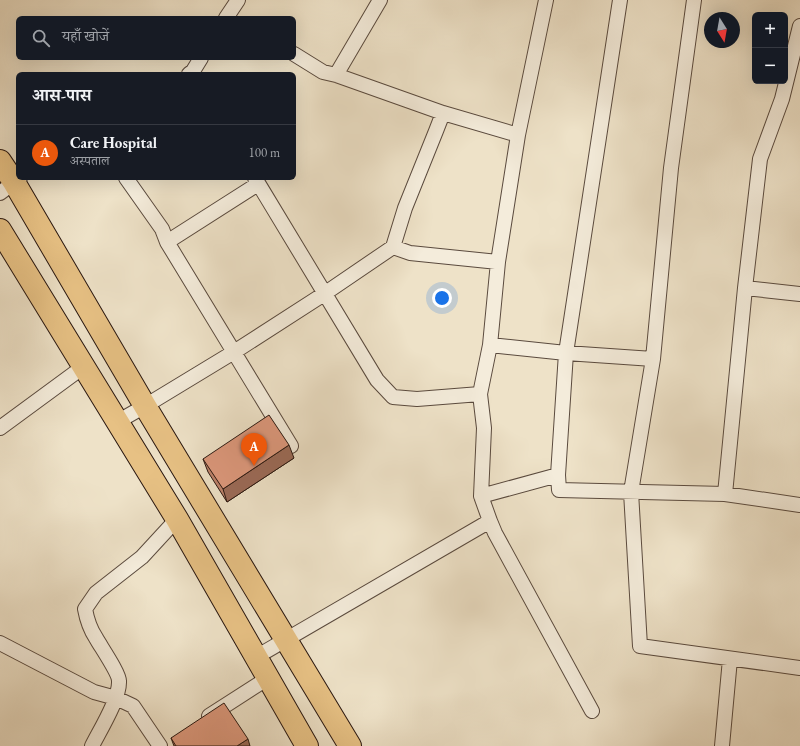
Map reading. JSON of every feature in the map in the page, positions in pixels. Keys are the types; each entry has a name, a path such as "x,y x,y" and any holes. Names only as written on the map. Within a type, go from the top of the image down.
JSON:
{"main road":[{"path":"0,161 11,184 350,746"},
{"path":"0,230 177,519 307,746"}],"street":[{"path":"230,16 238,0"},
{"path":"336,75 380,0"},
{"path":"546,0 518,135 498,262 490,344 480,394 484,428 481,496 495,532 592,711"},
{"path":"620,0 566,354 558,475 559,490 725,494 800,505"},
{"path":"694,0 671,168 652,359 631,492 640,646 800,668"},
{"path":"725,494 760,159 782,99 800,26"},
{"path":"296,55 323,72 336,75 443,113 518,135"},
{"path":"193,72 200,60"},
{"path":"117,422 234,352 393,247 405,208 443,113"},
{"path":"127,180 162,229 167,242 291,446"},
{"path":"167,242 256,181 377,380 393,397 417,399 480,394"},
{"path":"393,247 410,253 498,262"},
{"path":"746,288 800,294"},
{"path":"490,344 566,354 652,359"},
{"path":"0,428 83,367"},
{"path":"481,496 558,475"},
{"path":"92,746 116,698 120,679 95,637 87,620 85,610 96,594 142,557 177,519"},
{"path":"256,657 490,521"},
{"path":"0,644 94,692 116,698 133,706 164,745"},
{"path":"722,746 730,659"},
{"path":"196,725 268,678"}],"building":[{"path":"269,415 289,445 223,489 203,459"},
{"path":"224,703 248,739 237,746 176,746 171,738"}],"place":[{"name":"Care Hospital","path":"254,466"}]}
